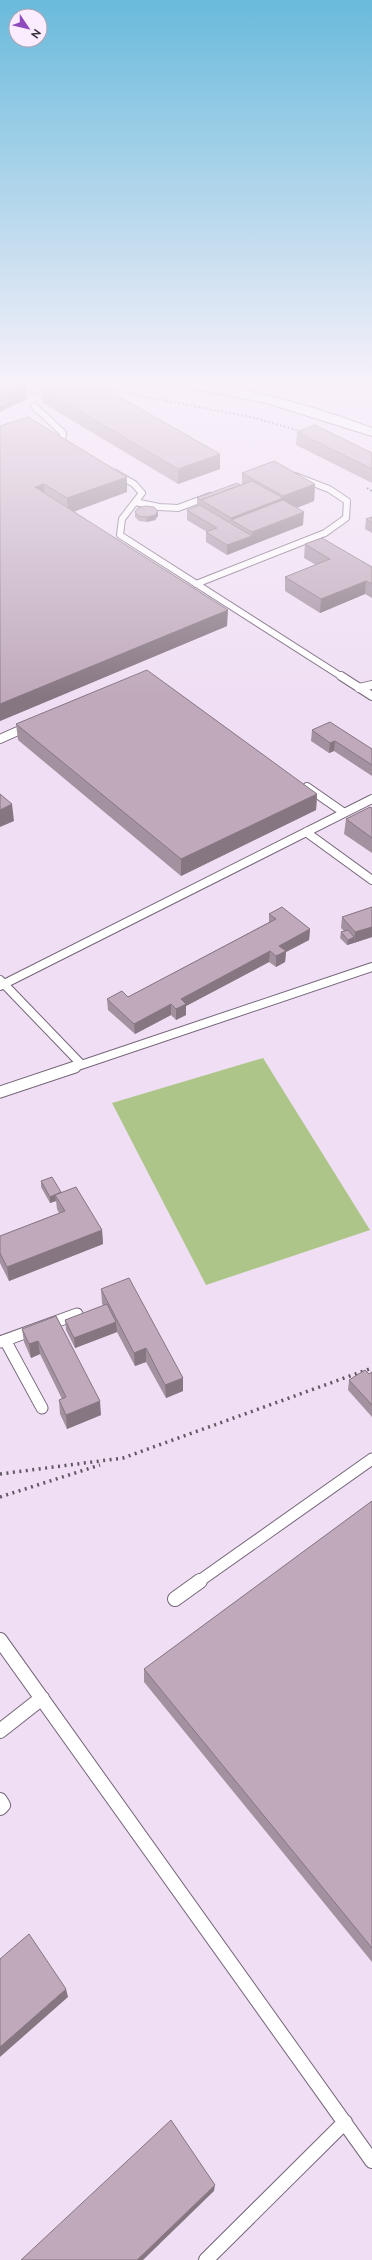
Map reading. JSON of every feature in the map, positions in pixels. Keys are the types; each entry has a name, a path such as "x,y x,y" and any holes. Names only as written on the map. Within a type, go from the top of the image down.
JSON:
{"lane":[{"path":"135,485 142,493 122,519 120,535 372,696"},
{"path":"196,584 325,533 346,518 347,501 336,491 325,485"},
{"path":"135,502 159,507 178,508 220,492"},
{"path":"360,688 372,685"},
{"path":"0,739 35,724"},
{"path":"298,780 343,812"},
{"path":"81,1064 2,983 306,832 343,812 372,799"},
{"path":"306,832 372,880"},
{"path":"0,1092 372,967"},
{"path":"42,1408 2,1341 77,1314"},
{"path":"175,1599 372,1459"},
{"path":"0,1640 372,2161"},
{"path":"0,1731 42,1698"},
{"path":"0,1800 4,1805 0,1808"},
{"path":"206,2260 345,2122"}],"green space":[{"path":"263,1058 370,1230 206,1285 112,1103"}],"building":[{"path":"0,485 40,485 35,487 228,610 0,704"},
{"path":"46,485 103,485 67,498"},
{"path":"230,485 239,485 201,500 197,498"},
{"path":"240,485 260,485 283,498 231,518 201,500"},
{"path":"264,485 311,485 283,496"},
{"path":"283,500 304,512 252,532 231,520"},
{"path":"200,505 252,536 227,545 206,532 217,528 187,510"},
{"path":"146,506 154,507 158,511 155,515 147,517 139,516 135,512 138,508"},
{"path":"372,517 372,523 366,519"},
{"path":"322,538 372,567 372,584 366,581 321,599 285,577 330,559 305,544"},
{"path":"147,670 317,794 181,859 16,724"},
{"path":"330,722 372,749 372,765 335,741 330,743 312,730"},
{"path":"0,794 12,804 0,810"},
{"path":"370,807 372,808 372,838 346,819"},
{"path":"282,907 310,929 279,946 286,951 276,956 270,951 181,999 186,1004 176,1009 171,1004 134,1024 107,999 122,991 128,997 276,919 269,914"},
{"path":"372,907 372,927 355,932 342,917"},
{"path":"348,930 354,937 348,940 341,932"},
{"path":"52,1177 61,1192 50,1197 41,1181"},
{"path":"76,1187 102,1230 7,1267 0,1253 0,1236 65,1211 55,1195"},
{"path":"129,1278 183,1378 165,1385 146,1348 134,1353 101,1289"},
{"path":"107,1304 116,1322 74,1338 65,1320"},
{"path":"56,1316 100,1401 66,1415 59,1400 66,1397 38,1341 29,1344 22,1329"},
{"path":"365,1370 369,1374 372,1372 372,1405 349,1380"},
{"path":"372,1501 372,1948 144,1669"},
{"path":"29,1934 66,1989 0,2047 0,1959"},
{"path":"171,2120 215,2185 137,2260 21,2260"}],"railway":[{"path":"367,488 372,491"},
{"path":"0,1474 123,1458 372,1368"},
{"path":"0,1497 100,1465"}]}
